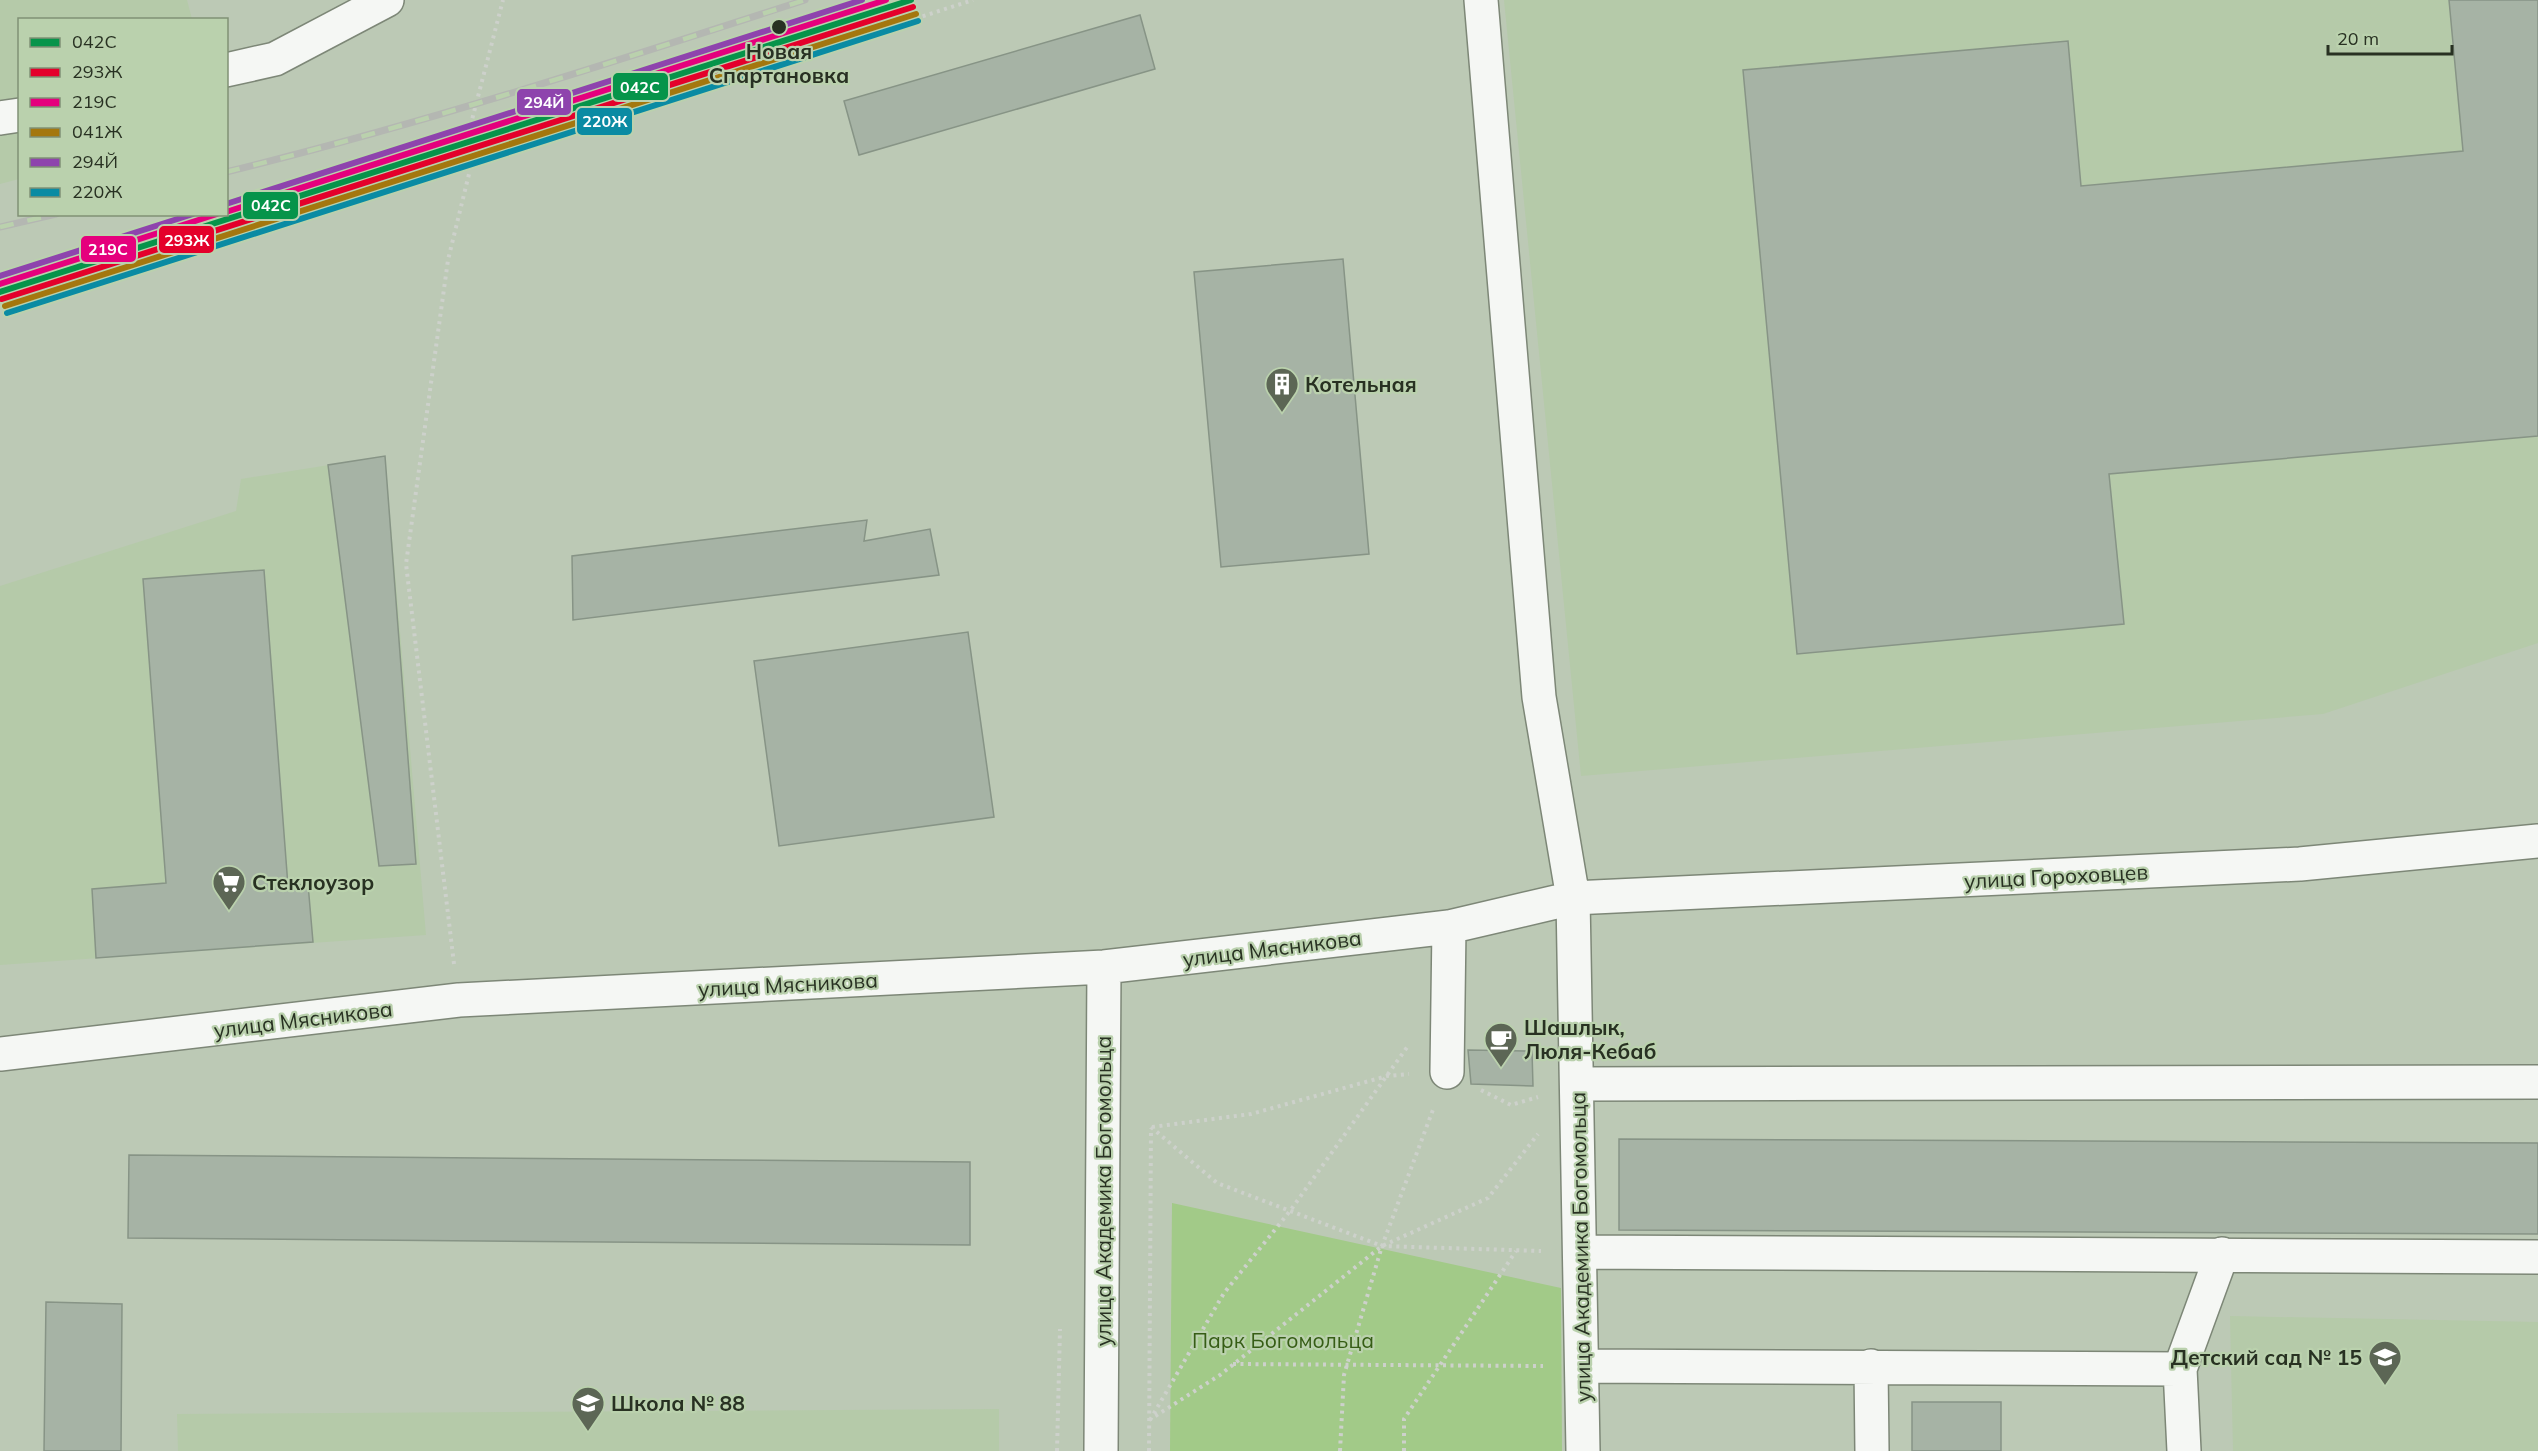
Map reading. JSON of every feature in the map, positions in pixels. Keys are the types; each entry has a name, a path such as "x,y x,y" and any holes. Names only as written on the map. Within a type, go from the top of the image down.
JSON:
{"street":[{"path":"228,70 275,59 386,0"},
{"name":"улица Академика Богомольца","path":"1481,0 1539,697 1573,898 1583,1451"},
{"path":"0,118 18,115"},
{"name":"улица Гороховцев","path":"1573,898 2300,864 2538,841"},
{"name":"улица Мясникова","path":"0,1054 459,1000 1104,967 1449,927 1573,898"},
{"path":"1447,1072 1449,927"},
{"name":"улица Академика Богомольца","path":"1101,1451 1104,967"},
{"path":"1577,1084 2538,1082"},
{"path":"1581,1252 2538,1257"},
{"path":"2184,1451 2180,1369 2222,1254"},
{"path":"1582,1366 2180,1369"},
{"path":"1871,1366 1872,1451"}],"path":[{"path":"459,1000 406,564 448,260 469,174 466,143 503,0"},
{"path":"359,199 973,0"},
{"path":"1149,1420 1224,1293 1290,1211 1414,1037"},
{"path":"1340,1451 1344,1375 1382,1246 1447,1072"},
{"path":"1151,1127 1251,1114 1387,1076 1447,1072 1511,1105 1577,1084"},
{"path":"1149,1420 1233,1364 1382,1246 1488,1198 1577,1084"},
{"path":"1151,1127 1217,1183 1382,1246 1581,1252"},
{"path":"1149,1451 1151,1127"},
{"path":"1404,1451 1404,1419 1516,1250"},
{"path":"1233,1364 1582,1366"}],"shaded area":[{"path":"0,0 187,0 192,18 18,18 18,179 0,184"},
{"path":"1504,0 2538,0 2538,643 2323,714 1581,776"},
{"path":"385,456 426,935 0,965 0,586 236,511 241,479"},
{"name":"Детский сад № 15","path":"2230,1316 2538,1322 2538,1451 2233,1451"},
{"name":"Школа № 88","path":"999,1409 999,1451 178,1451 177,1414"}],"green space":[{"name":"Парк Богомольца","path":"1172,1203 1561,1288 1562,1451 1170,1451"}],"building":[{"path":"2449,0 2538,0 2538,436 2109,474 2124,624 1797,654 1743,70 2068,41 2081,186 2463,151"},
{"path":"1140,15 1155,69 859,155 844,101"},
{"name":"Котельная","path":"1343,259 1369,554 1221,567 1194,272"},
{"path":"385,456 416,864 379,866 328,465"},
{"path":"867,520 864,541 930,529 939,575 573,620 572,556"},
{"path":"264,570 288,886 308,884 313,942 96,958 92,889 166,883 143,579"},
{"path":"968,632 994,817 779,846 754,661"},
{"name":"Шашлык, Люля-Кебаб","path":"1468,1050 1532,1051 1533,1086 1471,1084"},
{"path":"1619,1139 2538,1143 2538,1234 1619,1230"},
{"path":"129,1155 970,1162 970,1245 128,1238"},
{"path":"46,1302 122,1304 121,1451 44,1451"},
{"path":"1912,1402 2001,1402 2001,1451 1912,1451"}],"railway":[{"path":"228,171 445,113 805,0"},
{"path":"0,227 47,216"}],"transit line":[{"name":"294Й","path":"228,203 862,0"},
{"name":"219С","path":"228,211 886,0"},
{"name":"042С","path":"0,292 911,0"},
{"name":"293Ж","path":"2,299 913,7"},
{"name":"041Ж","path":"5,306 916,14"},
{"name":"220Ж","path":"7,313 918,21"},
{"name":"294Й","path":"0,276 187,216"},
{"name":"219С","path":"0,284 211,216"}],"place":[{"name":"Новая Спартановка","path":"779,27"},
{"name":"Котельная","path":"1282,413"},
{"name":"Стеклоузор","path":"229,911"},
{"name":"Шашлык, Люля-Кебаб","path":"1501,1068"},
{"name":"Детский сад № 15","path":"2385,1386"},
{"name":"Школа № 88","path":"588,1432"}]}
